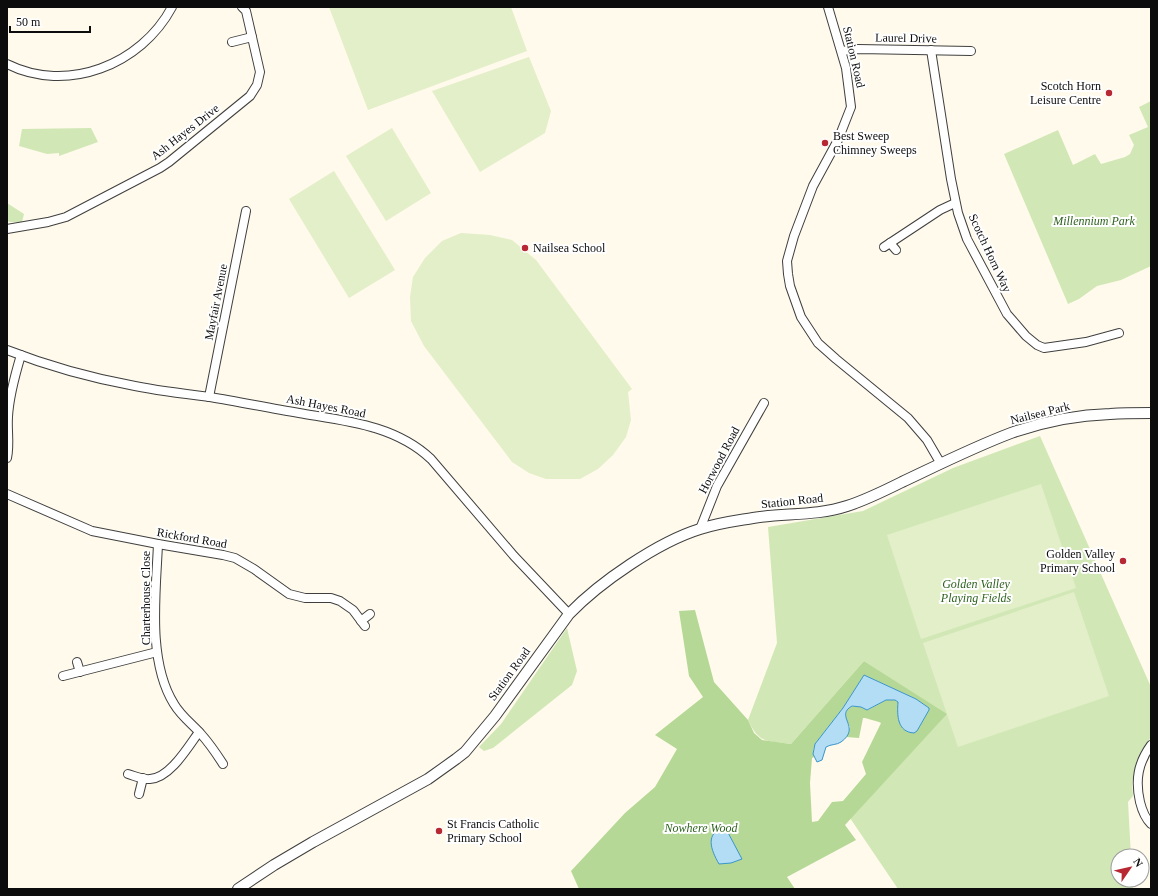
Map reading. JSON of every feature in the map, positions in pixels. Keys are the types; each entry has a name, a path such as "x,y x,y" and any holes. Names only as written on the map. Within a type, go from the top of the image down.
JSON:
{"street":[{"path":"7,64 25,72 46,76 67,76 95,71 124,57 146,42 156,31 172,7"},
{"name":"Ash Hayes Drive","path":"7,229 48,222 66,217 169,162 246,100 253,92 259,81 260,72 246,12 242,7"},
{"name":"Station Road","path":"238,889 274,865 313,842 428,779 465,752 495,716 569,614 582,600 654,550 674,539 721,523 834,510 879,493 941,464 927,440 908,418 836,360 818,343 800,317 790,286 787,261 794,236 813,186 836,145 850,110 850,93 842,51 828,7"},
{"path":"232,42 252,37"},
{"name":"Laurel Drive","path":"842,51 858,49 971,51"},
{"name":"Scotch Horn Way","path":"931,50 941,119 956,203 967,239 1004,309 1014,323 1037,345 1046,348 1086,342 1119,333"},
{"path":"896,250 887,245 940,210 956,203"},
{"name":"Mayfair Avenue","path":"209,397 246,211"},
{"name":"Ash Hayes Road","path":"7,350 44,364 135,386 342,420 377,428 412,443 436,464 510,552 569,614"},
{"path":"7,458 9,444 9,411 13,386 21,355"},
{"name":"Horwood Road","path":"700,529 717,486 764,403"},
{"name":"Nailsea Park","path":"941,464 1011,433 1046,423 1070,418 1109,414 1151,413"},
{"name":"Rickford Road","path":"7,494 92,531 235,558 254,569 289,594 305,598 327,598 340,601 349,607 363,624 370,614"},
{"name":"Charterhouse Close","path":"158,544 155,606 157,652 165,683 173,702 182,715 210,744 223,764"},
{"name":"Charterhouse Close","path":"63,676 157,652"},
{"path":"77,662 80,672"},
{"path":"128,774 150,779 167,771 180,758 199,732"},
{"path":"1151,745 1142,760 1137,781 1142,807 1146,818 1151,824"},
{"path":"139,794 143,778"}],"green space":[{"path":"329,7 511,7 527,51 368,110"},
{"path":"529,57 551,111 545,133 480,172 432,91"},
{"name":"Millennium Park","path":"1151,101 1151,266 1121,280 1097,286 1079,299 1068,304 1004,154 1058,130 1073,165 1095,154 1101,164 1125,157 1130,154 1134,145 1129,135 1148,127 1139,107"},
{"path":"91,128 98,142 59,156 59,153 47,154 19,146 22,129"},
{"path":"392,128 431,193 386,221 346,156"},
{"path":"334,171 395,270 349,298 289,199"},
{"path":"7,203 24,214 22,222 7,221"},
{"path":"461,233 490,235 512,240 536,260 632,389 628,392 631,420 626,437 613,455 598,469 580,479 546,479 529,473 512,462 424,346 411,321 410,297 413,277 425,258 442,241"},
{"name":"Golden Valley Playing Fields","path":"1040,436 1151,687 1151,737 1140,753 1132,783 1133,796 1128,802 1131,848 1110,848 1110,888 1133,889 898,889 850,818 946,714 864,661 791,744 761,738 756,734 748,720 777,643 768,527 863,511 953,468"},
{"path":"1041,484 1076,588 921,639 887,535"},
{"path":"1074,592 1109,696 958,747 923,643"},
{"name":"Nowhere Wood","path":"695,610 714,682 748,720 754,733 762,740 791,744 864,661 947,714 845,825 856,840 787,877 795,889 579,889 571,871 625,813 655,787 677,749 655,735 703,697 689,676 679,611","holes":["864,675 916,699 929,708 917,731 900,724 898,717 898,702 895,700 886,700 868,710 855,706 847,709 845,717 850,727 846,737 859,738 863,718 881,723 862,762 866,774 843,801 832,802 818,821 812,822 810,783 815,744 843,708"]},
{"path":"567,628 577,671 572,685 493,748 484,751 479,747 501,724"}],"water":[{"path":"864,675 916,699 929,708 929,710 917,731 914,733 904,730 901,726 898,717 898,702 895,700 886,700 867,710 861,707 852,706 847,710 846,714 849,727 847,737 839,743 826,747 822,760 817,762 813,754 815,744 843,708"},
{"path":"725,827 742,859 731,863 719,864 711,842 714,833"}],"place":[{"name":"Scotch Horn Leisure Centre","path":"1109,93"},
{"name":"Best Sweep Chimney Sweeps","path":"825,143"},
{"name":"Nailsea School","path":"525,248"},
{"name":"Golden Valley Primary School","path":"1123,561"},
{"name":"St Francis Catholic Primary School","path":"439,831"}]}
